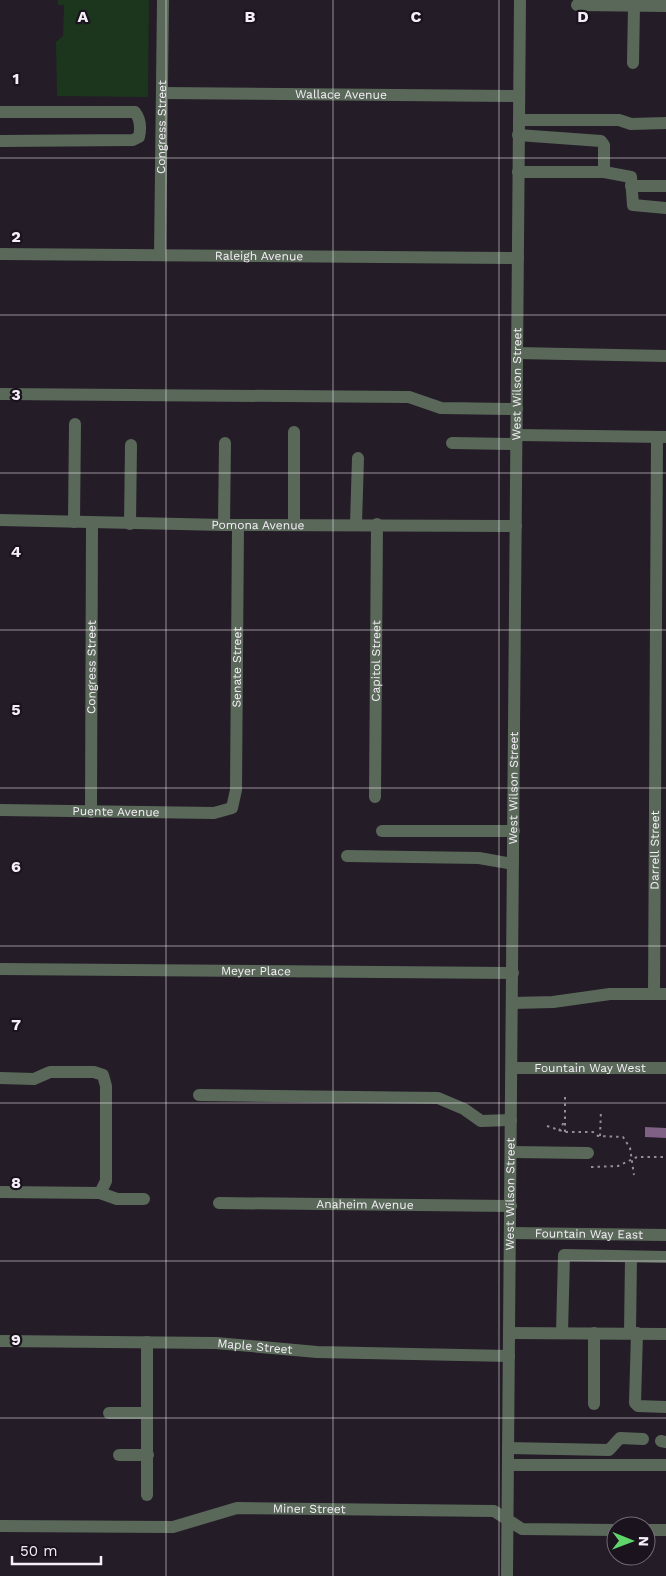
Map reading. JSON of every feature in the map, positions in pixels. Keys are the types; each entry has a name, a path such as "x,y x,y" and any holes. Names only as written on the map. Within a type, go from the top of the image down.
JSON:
{"street":[{"name":"Congress Street","path":"160,255 163,0"},
{"name":"West Wilson Street","path":"507,1576 520,0"},
{"path":"577,4 666,6"},
{"path":"633,63 634,6"},
{"name":"Wallace Avenue","path":"162,93 519,96"},
{"path":"0,112 135,112 140,118 140,130 139,138 133,140 0,141"},
{"path":"519,120 620,120 632,124 666,123"},
{"path":"518,135 601,141 604,145 604,172"},
{"path":"518,172 604,172 629,176 633,205 666,208"},
{"path":"631,186 666,186"},
{"name":"Raleigh Avenue","path":"0,254 518,258"},
{"path":"517,353 666,356"},
{"path":"0,394 409,397 441,408 517,409"},
{"path":"74,424 74,522"},
{"path":"294,432 294,524"},
{"path":"452,443 517,439 661,437"},
{"name":"Darrell Street","path":"660,994 661,437"},
{"path":"224,525 225,443"},
{"path":"130,524 131,445"},
{"path":"356,524 358,458"},
{"name":"Pomona Avenue","path":"0,520 130,524 516,526"},
{"name":"Congress Street","path":"91,812 92,523"},
{"name":"Capitol Street","path":"375,798 377,524"},
{"name":"Senate Street","path":"232,808 236,790 238,525"},
{"name":"Puente Avenue","path":"0,810 214,813 232,808"},
{"path":"382,831 514,831"},
{"path":"347,856 479,858 514,864"},
{"name":"Meyer Place","path":"0,969 513,973"},
{"path":"512,1003 553,1002 610,994 660,994"},
{"name":"Fountain Way West","path":"512,1068 666,1068"},
{"path":"0,1078 34,1079 50,1072 94,1072 103,1075 106,1086 106,1181 100,1193"},
{"path":"199,1095 438,1098 464,1109 481,1121 511,1120"},
{"path":"511,1152 588,1153"},
{"path":"0,1192 100,1193 117,1199 144,1199"},
{"name":"Anaheim Avenue","path":"219,1203 511,1206"},
{"name":"Fountain Way East","path":"510,1233 666,1235"},
{"path":"562,1333 564,1255 666,1257"},
{"path":"631,1256 636,1405 666,1407"},
{"path":"509,1333 666,1334"},
{"path":"594,1333 594,1404"},
{"name":"Maple Street","path":"0,1341 216,1343 317,1352 509,1356"},
{"path":"147,1342 147,1495"},
{"path":"109,1413 147,1413"},
{"path":"508,1448 610,1450 620,1438 643,1439"},
{"path":"119,1455 148,1455"},
{"path":"508,1465 666,1465"},
{"name":"Miner Street","path":"0,1526 173,1527 237,1508 494,1511 522,1529 606,1530"}],"path":[{"path":"565,1095 565,1132"},
{"path":"598,1137 601,1110"},
{"path":"559,1130 564,1122"},
{"path":"547,1126 565,1132 593,1132 598,1137 623,1137 628,1142 634,1175"},
{"path":"591,1167 618,1166 631,1159 666,1157"}],"green space":[{"path":"58,0 149,0 148,97 57,96 56,42 63,36 64,5 58,5"}],"shaded area":[{"path":"645,1127 666,1128 666,1138 645,1137"}]}
